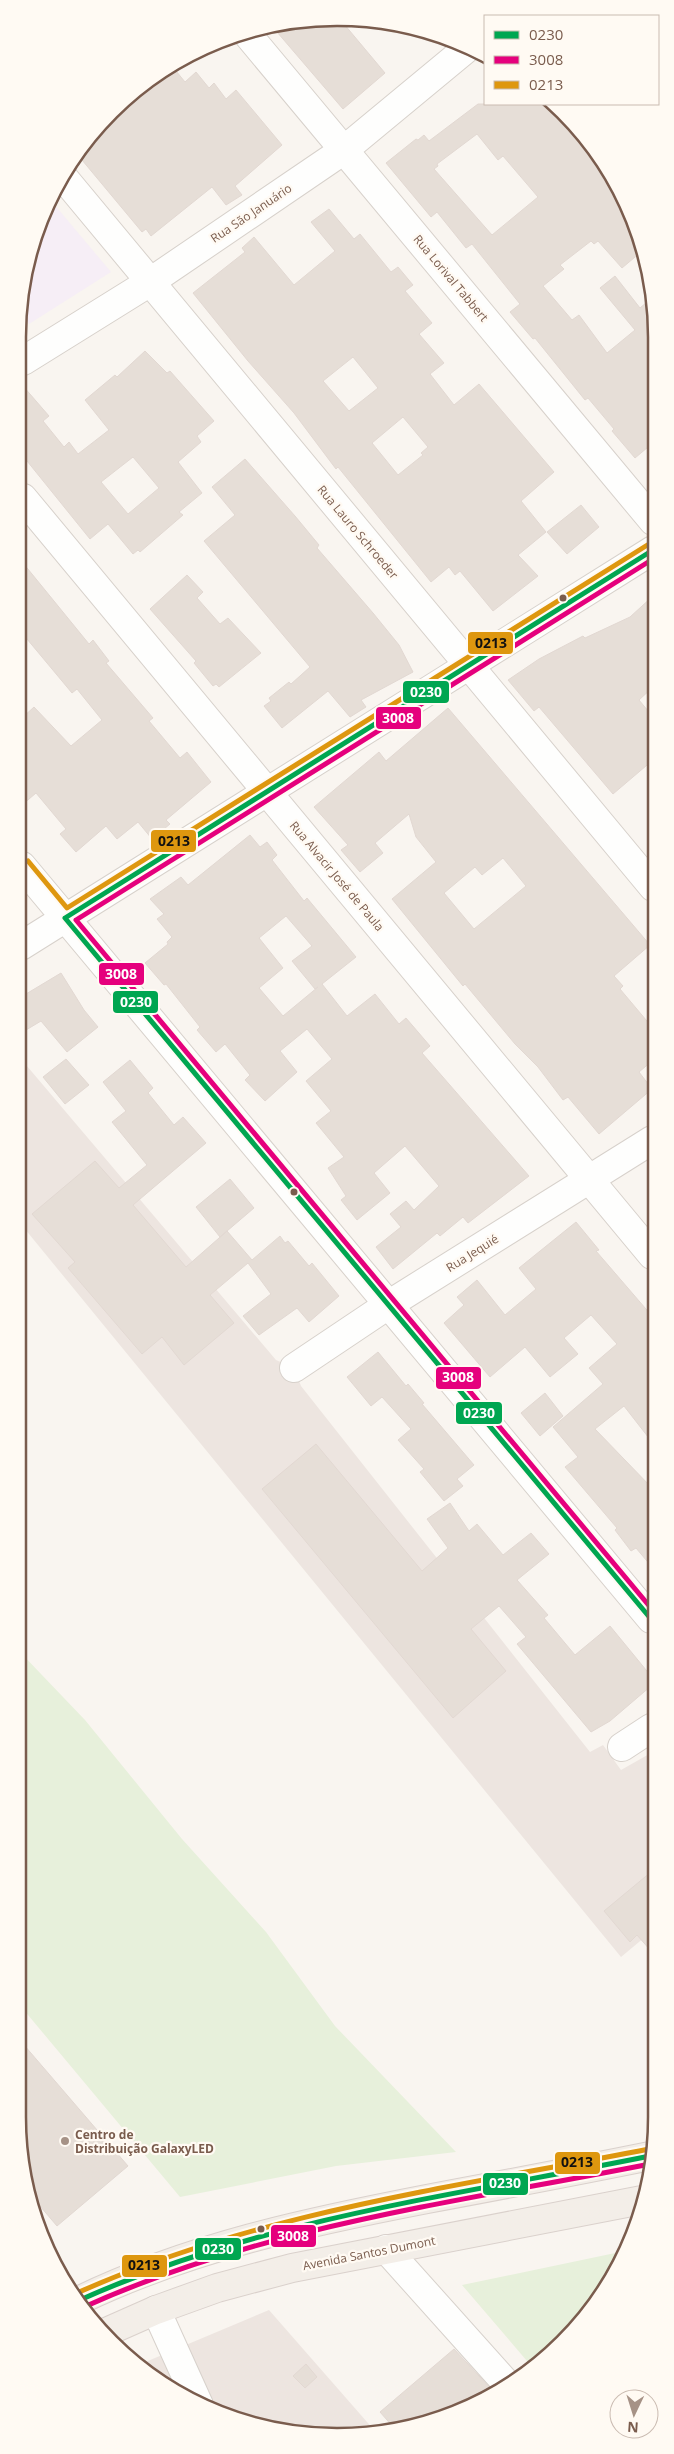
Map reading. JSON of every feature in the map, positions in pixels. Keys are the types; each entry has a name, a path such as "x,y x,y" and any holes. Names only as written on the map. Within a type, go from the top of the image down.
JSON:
{"main road":[{"path":"85,2298 169,2262 271,2232 366,2211 645,2157"},
{"name":"Avenida Santos Dumont","path":"111,2330 156,2310 217,2288 292,2268 636,2201"}],"street":[{"name":"Rua Lorival Tabbert","path":"251,39 648,515"},
{"name":"Rua São Januário","path":"26,359 150,282 344,150 462,53"},
{"name":"Rua Lauro Schroeder","path":"68,183 648,881"},
{"name":"Rua Alvacir José de Paula","path":"26,502 648,1250"},
{"path":"26,943 648,553"},
{"path":"26,871 648,1615"},
{"name":"Rua Jequié","path":"294,1368 388,1305 648,1143"},
{"path":"622,1747 648,1730"},
{"path":"386,2249 503,2379"},
{"path":"156,2310 193,2392"}],"shaded area":[{"path":"55,206 111,272 29,324 27,317 32,276 43,237"},
{"path":"26,1065 276,1360 294,1368 301,1386 590,1752 603,1745 621,1770 648,1755 648,1934 621,1957 26,1230"},
{"path":"269,2310 370,2426 317,2427 276,2422 257,2417 200,2396 145,2362"}],"green space":[{"path":"26,1658 85,1720 182,1839 266,1932 335,2026 456,2152 336,2166 180,2197 26,2013"},
{"path":"617,2253 584,2306 557,2337 528,2362 462,2285"}],"building":[{"path":"346,26 385,73 343,109 277,32 317,27"},
{"path":"176,71 185,82 196,72 209,88 214,83 226,99 236,90 282,145 235,186 242,195 226,205 212,187 151,236 146,229 142,232 82,160 117,117 148,90"},
{"path":"478,104 544,105 571,132 595,164 616,200 637,256 622,268 598,241 594,244 591,241 560,265 564,269 543,286 572,320 579,315 607,353 635,330 600,288 615,276 640,308 646,303 648,337 648,447 635,458 588,398 585,400 535,338 533,339 510,312 520,304 472,244 466,248 437,212 431,217 386,163 416,139 418,140 424,135 429,141","holes":["477,134 498,160 503,156 538,197 492,235 434,169 438,166 437,164"]},
{"path":"329,209 354,239 360,234 391,272 398,267 413,285 405,291 432,323 419,334 444,363 430,374 454,405 479,384 554,472 521,501 546,532 518,555 538,576 493,611 460,571 455,575 449,567 431,582 338,467 336,469 294,413 248,361 193,293 245,252 242,248 254,237 294,285 335,251 311,222","holes":["353,357 378,388 349,411 323,381","403,417 428,447 421,453 423,455 398,475 372,443"]},
{"path":"145,351 167,373 170,371 214,421 197,436 201,442 178,462 202,493 179,512 183,515 140,552 138,550 133,554 108,524 90,539 26,460 26,389 49,416 43,421 64,447 69,442 78,454 109,430 85,400 115,375 117,377","holes":["133,457 159,488 128,514 101,482"]},
{"path":"245,459 295,516 319,545 317,548 399,645 413,672 361,700 366,707 350,717 328,691 282,728 264,706 271,701 269,698 289,682 291,684 310,667 204,541 235,515 212,487"},
{"path":"581,505 599,527 567,554 547,532"},
{"path":"26,567 89,644 93,640 109,661 106,663 153,718 149,721 180,758 187,752 211,782 166,820 170,824 152,839 138,822 117,839 106,826 76,852 60,834 66,829 36,793 26,802 26,714 34,707 71,746 102,720 77,689 72,693 26,638"},
{"path":"187,575 203,592 197,598 220,624 228,618 261,653 219,687 216,684 213,686 194,663 196,661 150,609"},
{"path":"648,601 648,692 639,700 648,711 648,764 613,794 539,707 534,711 508,680 539,659 583,636 585,638 630,617"},
{"path":"448,708 648,943 648,947 614,976 623,986 620,989 648,1022 648,1064 639,1072 648,1084 648,1092 599,1134 568,1097 563,1100 538,1067 515,1044 465,984 463,986 392,899 436,862 416,837 409,814 375,843 383,853 360,872 341,850 348,845 314,807 379,752 386,761","holes":["503,858 526,886 474,929 444,893 475,867 482,875"]},
{"path":"250,835 260,847 267,842 277,855 272,860 304,901 307,898 356,957 322,984 347,1016 375,994 399,1024 406,1018 430,1046 422,1053 529,1176 468,1223 463,1217 440,1236 437,1233 393,1269 376,1247 401,1227 390,1214 406,1201 414,1210 439,1186 405,1146 374,1173 390,1193 357,1220 341,1200 346,1196 328,1168 344,1157 316,1123 331,1111 306,1081 332,1059 307,1029 280,1051 297,1072 265,1101 245,1080 250,1075 225,1044 216,1052 197,1030 200,1027 166,984 164,985 145,963 168,944 167,942 172,937 157,919 164,914 150,899 181,877 188,885","holes":["286,916 312,946 292,961 315,989 318,987 283,1016 259,988 283,968 259,938"]},
{"path":"61,973 84,1010 98,1027 67,1052 41,1021 26,1030 26,994"},
{"path":"66,1059 89,1085 65,1104 43,1077"},
{"path":"130,1060 153,1088 148,1093 174,1125 183,1117 206,1143 133,1205 186,1267 227,1231 252,1260 280,1236 285,1243 288,1241 309,1266 312,1263 339,1296 309,1322 297,1308 259,1335 243,1316 271,1294 248,1263 210,1295 234,1323 184,1365 162,1337 142,1354 68,1268 75,1262 32,1214 95,1161 119,1188 147,1165 112,1122 126,1111 103,1082"},
{"path":"230,1179 254,1208 220,1237 196,1207"},
{"path":"576,1222 599,1250 596,1251 648,1311 648,1437 624,1406 595,1429 648,1484 648,1562 636,1548 631,1551 615,1530 617,1528 565,1467 578,1457 553,1427 603,1384 589,1368 617,1344 591,1315 564,1338 578,1354 550,1377 525,1347 490,1377 444,1323 464,1305 457,1297 477,1280 505,1315 536,1289 519,1268"},
{"path":"378,1352 406,1386 408,1384 424,1403 422,1404 474,1465 457,1479 463,1486 444,1501 420,1472 424,1469 398,1440 411,1429 382,1397 371,1406 347,1377"},
{"path":"545,1393 563,1416 540,1436 521,1413"},
{"path":"316,1444 422,1571 448,1548 427,1519 450,1503 469,1531 477,1524 503,1555 531,1533 549,1554 517,1580 548,1615 544,1618 575,1655 610,1626 648,1672 648,1689 610,1721 591,1732 517,1644 526,1637 499,1606 471,1629 506,1671 453,1718 262,1489"},
{"path":"648,1874 648,1948 637,1935 630,1942 604,1911"},
{"name":"Centro de Distribuição GalaxyLED","path":"26,2047 128,2166 57,2226 40,2206 32,2178 26,2117"},
{"path":"454,2349 490,2387 456,2404 398,2422 390,2423 380,2412"},
{"path":"306,2364 317,2377 305,2388 293,2376"}],"transit line":[{"name":"0213","path":"28,861 67,908 648,545"},
{"name":"0230","path":"648,553 65,918 648,1615"},
{"name":"3008","path":"648,562 76,920 648,1604"},
{"name":"0213","path":"80,2292 146,2265 216,2242 287,2222 431,2190 646,2150"},
{"name":"0230","path":"85,2298 148,2272 218,2249 289,2229 433,2197 645,2157"},
{"name":"3008","path":"89,2305 152,2279 221,2256 291,2236 362,2219 644,2165"}],"place":[{"name":"Centro de Distribuição GalaxyLED","path":"65,2141"}]}
